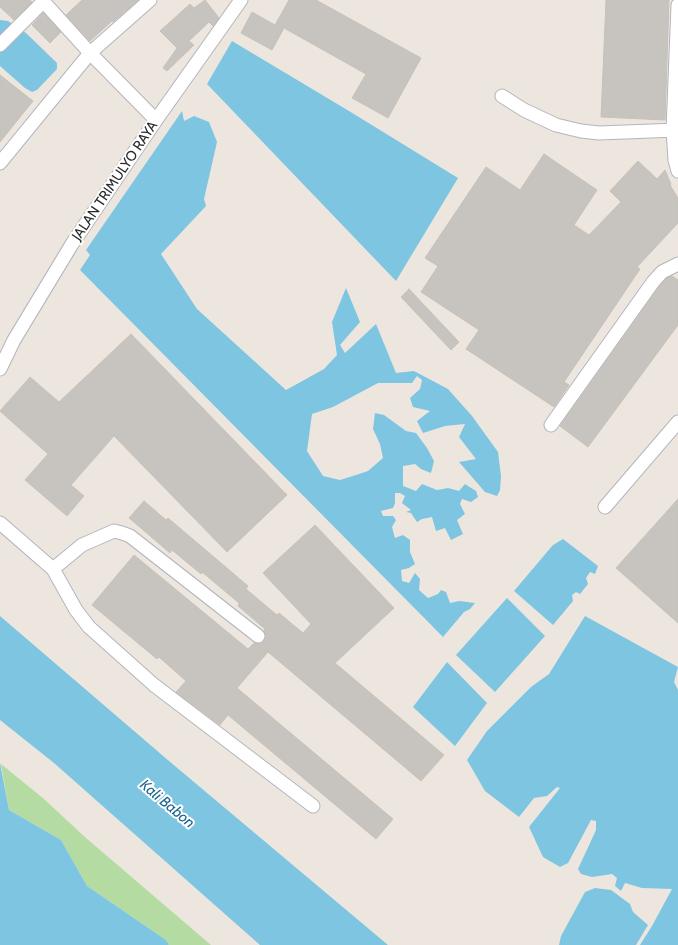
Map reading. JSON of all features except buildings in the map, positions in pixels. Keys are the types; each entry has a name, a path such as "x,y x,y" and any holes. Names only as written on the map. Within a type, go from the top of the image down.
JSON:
{"street":[{"path":"0,163 90,53 150,0"},
{"name":"JALAN TRIMULYO RAYA","path":"0,368 14,340 72,244 156,120 241,0"},
{"path":"0,45 42,1 90,53 156,120"},
{"path":"678,5 675,160 678,171"},
{"path":"502,96 524,110 556,125 581,131 599,133 676,130"},
{"path":"552,425 653,282 662,272 678,264"},
{"path":"604,507 678,422"},
{"path":"0,523 53,569 76,610 89,627 154,685 313,806"},
{"path":"53,569 82,545 114,531 122,533 130,536 258,636"}],"green space":[{"path":"1,764 44,799 86,838 211,945 169,945 166,940 87,886 61,840 9,810"}],"water":[{"path":"0,20 8,21 26,33 57,63 57,69 37,90 32,92 25,88 0,66"},
{"path":"232,41 458,178 396,281 207,84"},
{"path":"182,111 184,121 194,116 209,122 217,142 204,199 206,206 161,254 197,309 286,390 324,369 337,355 332,322 346,288 360,322 340,345 345,353 376,324 396,373 414,371 448,389 472,416 498,452 501,476 500,490 497,496 485,492 459,462 476,459 459,437 465,424 445,426 423,433 417,421 430,411 413,407 410,398 420,389 422,380 417,376 412,383 378,383 333,407 312,414 307,451 323,476 340,480 368,471 383,458 380,444 373,429 375,413 384,415 406,431 416,433 434,461 431,473 421,469 415,464 403,466 403,486 416,491 422,484 437,490 448,488 459,491 465,484 476,491 478,497 471,502 462,499 460,504 465,514 457,520 463,534 451,540 445,528 436,531 432,517 422,519 417,522 411,513 406,512 411,510 402,503 405,496 400,493 395,493 395,503 393,508 381,511 383,516 393,516 396,520 392,527 395,538 403,535 410,540 410,552 415,564 409,568 401,570 402,581 409,583 415,573 420,579 419,590 428,598 438,594 441,590 446,592 450,603 459,601 475,603 470,609 464,612 443,637 80,270 90,255 86,250"},
{"path":"563,539 598,566 595,574 590,572 586,578 588,584 580,594 576,592 572,595 573,601 553,625 514,591 553,545"},
{"path":"507,598 545,636 495,692 456,655"},
{"name":"Kali Babon","path":"0,616 169,761 388,945 260,945 54,763 0,720"},
{"path":"585,616 678,667 674,682 678,690 678,945 640,945 672,889 642,888 625,883 621,891 615,886 617,878 612,874 592,877 581,874 578,869 596,830 596,821 591,820 568,863 560,867 543,857 529,827 560,788 557,787 547,796 534,798 519,817 485,791 467,760 487,731 531,687 549,674"},
{"path":"447,662 487,703 455,746 413,707"},
{"path":"0,763 9,810 61,840 87,886 166,940 169,945 0,945"},
{"path":"595,888 611,890 630,904 633,912 648,925 636,945 559,945 561,936 585,892"}]}
